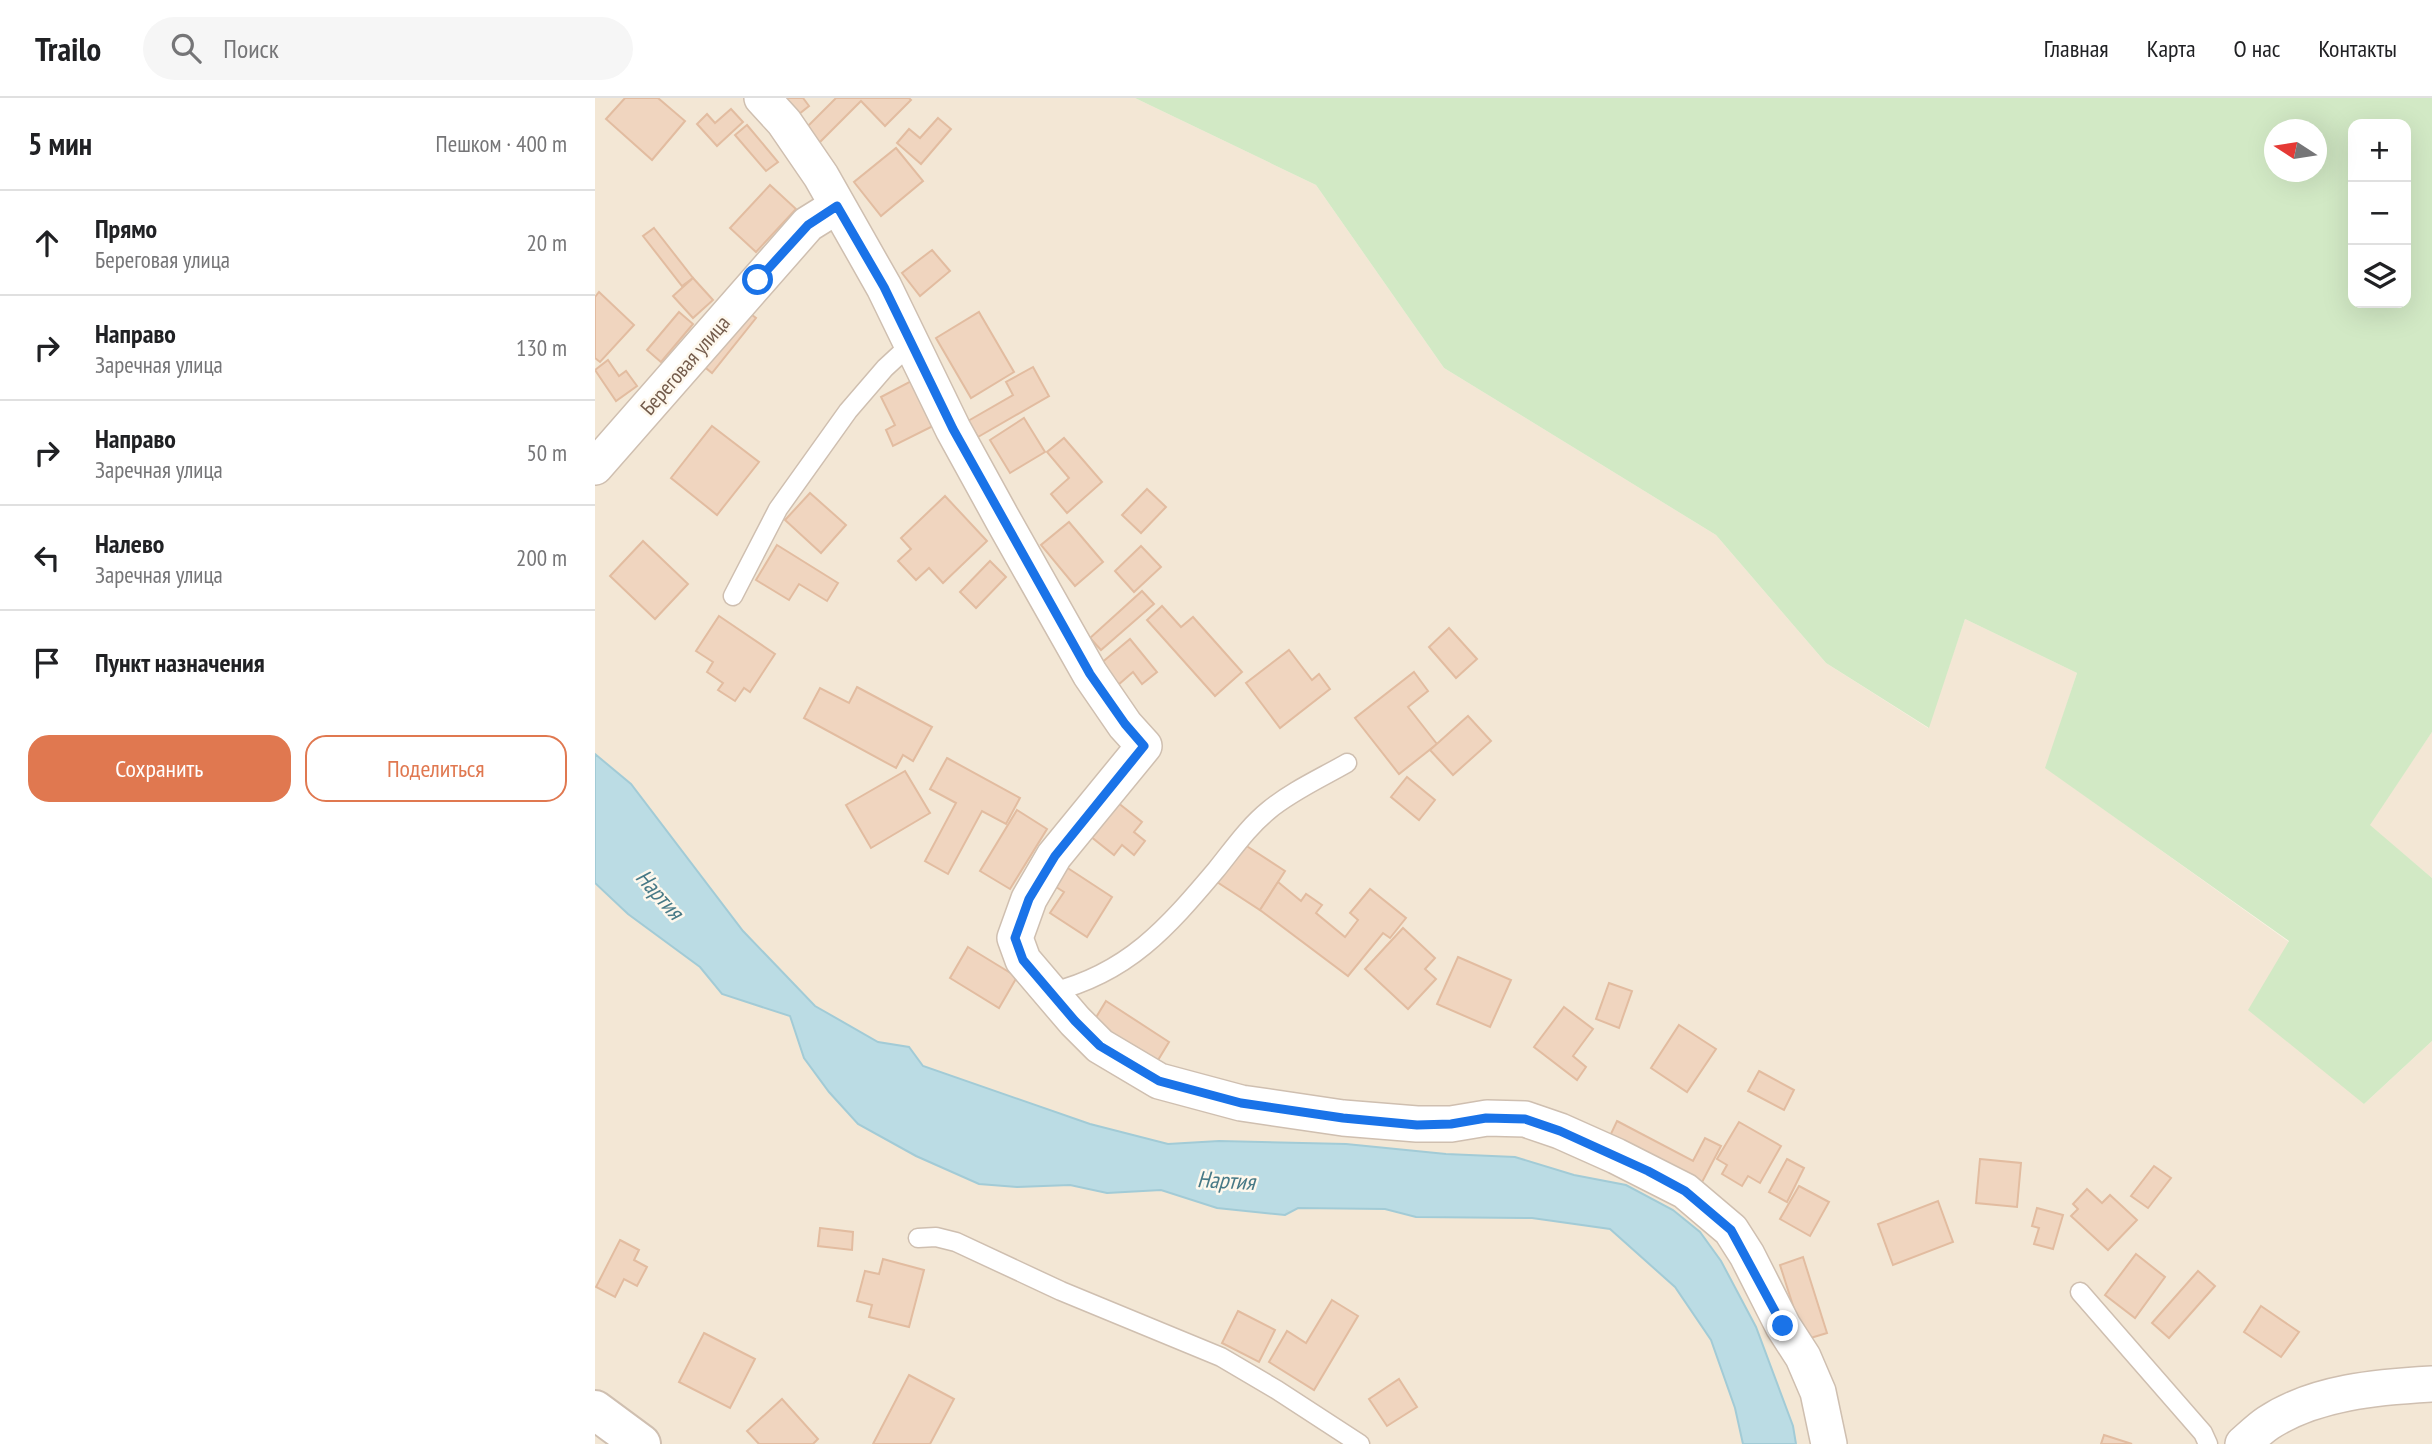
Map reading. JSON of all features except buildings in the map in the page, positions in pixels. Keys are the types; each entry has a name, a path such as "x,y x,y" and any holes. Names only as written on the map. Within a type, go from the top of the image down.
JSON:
{"street":[{"path":"762,98 784,122 821,176 884,287 953,429 1090,674 1144,746 1055,856 1029,899 1015,938 1023,960 1100,1046 1138,1070 1168,1084 1241,1103 1343,1118 1417,1125 1451,1124 1486,1118 1525,1119 1560,1131 1685,1191 1731,1230 1747,1255 1778,1317 1803,1356 1818,1392 1829,1444"},
{"name":"Береговая улица","path":"595,467 808,225 837,206"},
{"path":"2243,1444 2268,1423 2303,1406 2349,1393 2432,1384"},
{"path":"595,1410 641,1444"}],"lane":[{"path":"733,596 778,509 848,411 885,368 911,344"},
{"path":"1052,992 1076,986 1108,972 1142,950 1245,833 1270,809 1347,763"},
{"path":"918,1238 936,1237 956,1242 1061,1291 1221,1357 1360,1444"},
{"path":"2080,1292 2203,1433 2208,1444"}],"shaded area":[{"path":"595,98 1135,98 1316,185 1444,368 1716,535 1826,663 1928,728 1965,619 2077,673 2046,768 2289,942 2364,1104 2432,1041 2432,1444 595,1444"},
{"path":"2432,732 2432,878 2369,825"}],"green space":[{"path":"1135,98 2432,98 2432,732 2370,825 2432,878 2432,1041 2364,1104 2248,1010 2289,941 2045,768 2077,673 1965,619 1929,728 1826,663 1716,535 1444,368 1316,185"}],"water":[{"name":"Нартия","path":"595,754 631,784 743,931 815,1006 878,1042 909,1047 923,1066 1090,1124 1168,1144 1219,1141 1346,1144 1446,1154 1515,1157 1574,1175 1626,1185 1673,1210 1700,1232 1721,1261 1756,1327 1793,1426 1796,1444 1743,1444 1735,1408 1711,1340 1675,1287 1610,1229 1532,1218 1416,1217 1385,1209 1298,1208 1285,1215 1217,1208 1161,1190 1107,1193 1070,1185 1017,1187 979,1184 916,1156 858,1124 829,1092 804,1058 790,1016 722,994 700,967 628,914 595,883"}],"route":[{"path":"758,280 808,225 837,206 884,287 953,429 1090,674 1144,746 1055,856 1029,899 1015,938 1023,960 1075,1021 1100,1046 1159,1081 1241,1103 1343,1118 1417,1125 1451,1124 1486,1118 1525,1119 1560,1131 1685,1191 1731,1230 1747,1255 1783,1326"}]}
